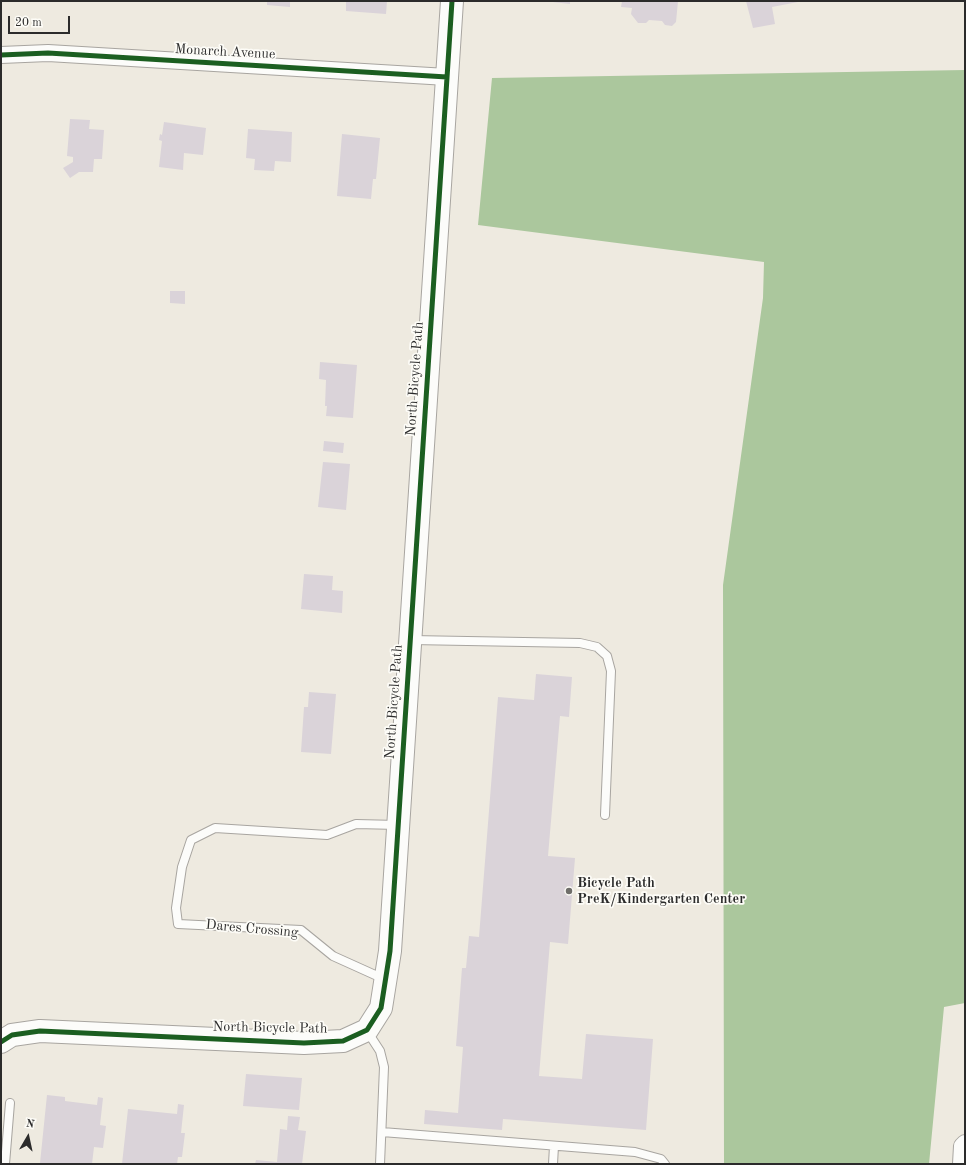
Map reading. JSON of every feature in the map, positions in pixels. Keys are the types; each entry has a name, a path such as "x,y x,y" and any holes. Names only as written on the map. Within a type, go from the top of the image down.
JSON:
{"street":[{"name":"North Bicycle Path","path":"1,1042 12,1035 40,1031 304,1043 343,1041 367,1030 381,1008 390,951 452,1"},
{"name":"Monarch Avenue","path":"1,55 48,53 447,77"},
{"path":"961,1164 962,1146 965,1143"}],"lane":[{"path":"410,640 580,643 596,647 607,656 611,671 605,815"},
{"name":"Dares Crossing","path":"385,980 333,956 301,930 178,924 176,908 182,867 191,840 215,828 327,835 356,824 398,825"},
{"path":"367,1030 380,1051 384,1068 380,1164"},
{"path":"5,1164 10,1103"},
{"path":"382,1132 635,1152 662,1159 665,1164"},
{"path":"553,1164 554,1146"}],"green space":[{"path":"965,70 965,1003 944,1007 929,1164 724,1164 723,585 763,298 764,262 478,225 492,78"}],"building":[{"path":"267,1 290,1 290,7 267,5"},
{"path":"346,1 387,1 386,14 346,11"},
{"path":"544,1 570,1 570,4"},
{"path":"622,1 678,1 676,22 672,26 665,25 662,21 649,20 646,23 638,23 631,14 632,8 621,7"},
{"path":"746,1 798,2 772,7 775,24 753,28"},
{"path":"70,119 90,120 89,129 104,130 102,159 94,159 93,172 79,172 70,178 63,168 73,162 73,157 67,156"},
{"path":"164,122 206,128 203,155 184,153 183,170 159,167 162,141 159,140 160,134 162,135"},
{"path":"248,129 292,132 291,162 275,161 274,171 254,170 255,159 246,158"},
{"path":"342,134 380,138 376,179 373,179 371,199 337,196"},
{"path":"170,291 185,291 185,304 170,303"},
{"path":"320,362 357,365 353,418 326,416 326,380 319,379"},
{"path":"324,441 344,443 343,453 323,451"},
{"path":"323,462 350,464 346,510 318,507"},
{"path":"304,574 333,576 332,590 343,591 342,613 301,609"},
{"path":"536,674 572,677 569,717 560,716 548,856 575,858 568,944 550,942 539,1076 582,1079 586,1034 653,1039 646,1130 503,1119 502,1130 424,1124 425,1110 458,1113 463,1047 456,1046 462,968 466,968 469,936 479,937 498,697 534,700"},
{"path":"309,692 336,694 331,754 301,752 304,707 308,707"},
{"path":"246,1074 302,1078 299,1110 243,1106"},
{"path":"47,1095 65,1097 65,1101 97,1105 98,1097 103,1098 100,1125 106,1126 103,1148 94,1147 92,1164 40,1163"},
{"path":"178,1104 184,1105 181,1133 185,1133 182,1157 178,1157 177,1164 122,1164 128,1109 177,1114"},
{"path":"288,1116 300,1117 298,1130 306,1131 302,1164 255,1164 256,1160 277,1162 280,1129 287,1130"}],"cycle path":[{"path":"1,1042 12,1035 40,1031 304,1043 343,1041 367,1030 381,1008 390,951 452,1"},
{"path":"1,55 48,53 447,77"}],"place":[{"name":"Bicycle Path PreK/Kindergarten Center","path":"569,891"}]}
